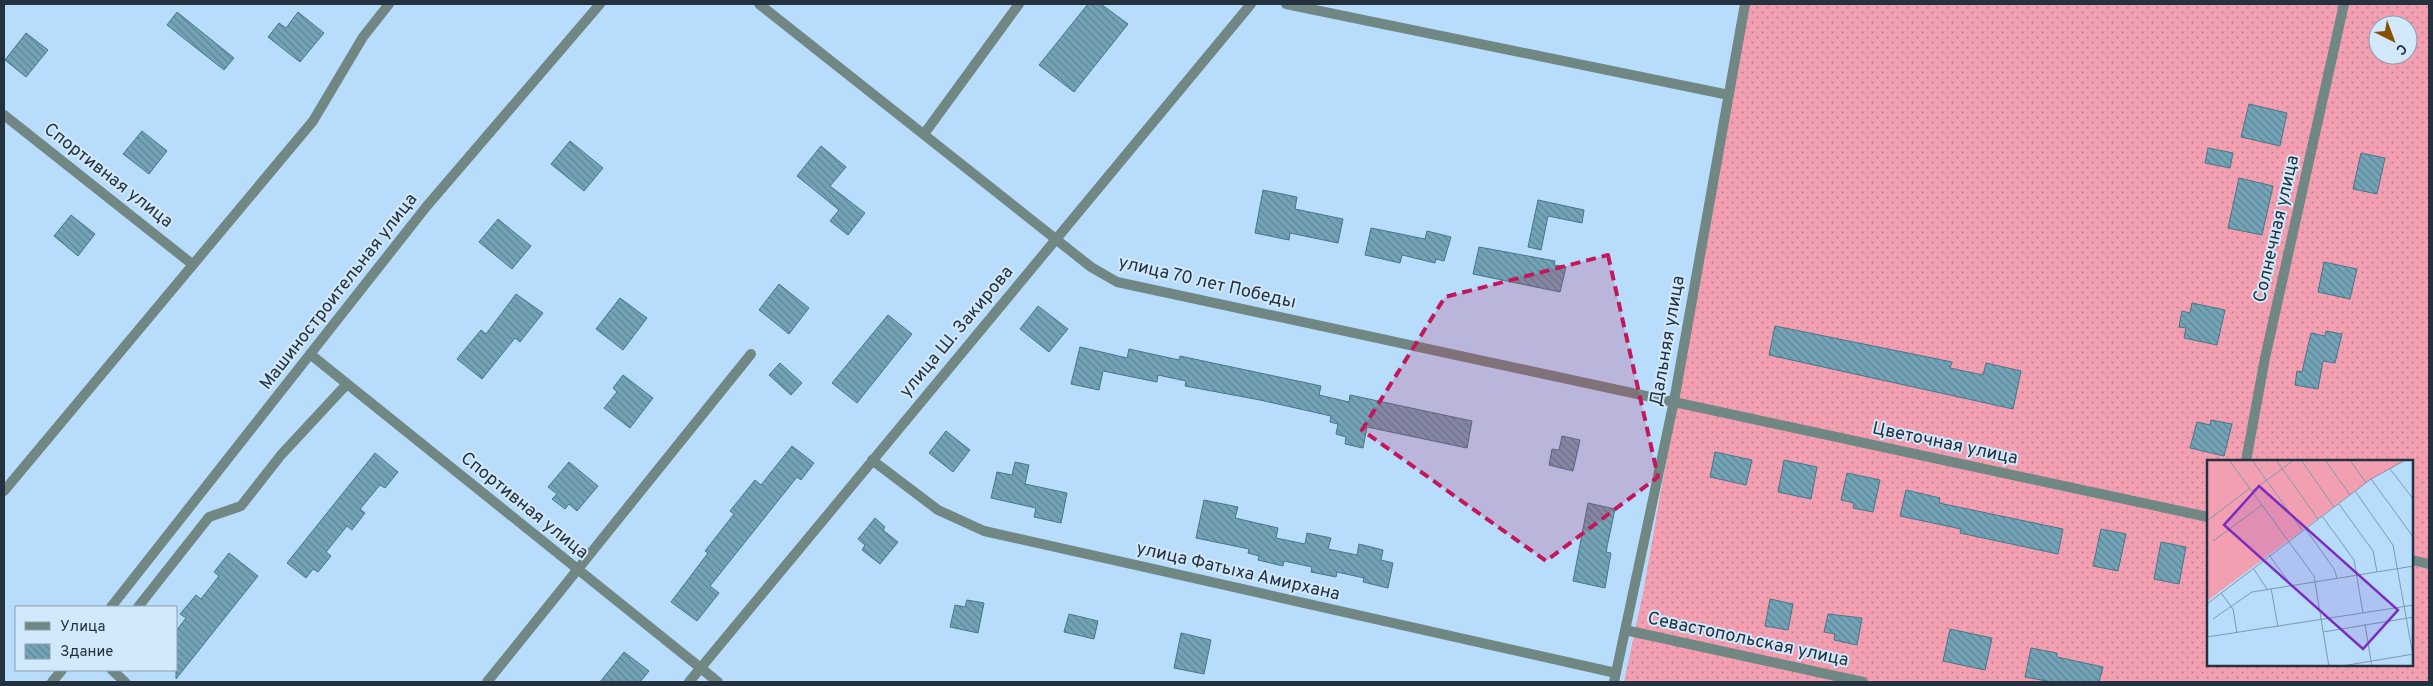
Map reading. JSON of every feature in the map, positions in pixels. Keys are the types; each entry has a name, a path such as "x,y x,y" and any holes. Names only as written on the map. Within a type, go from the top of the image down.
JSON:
{"street":[{"path":"4,491 313,121 363,37 389,4"},
{"name":"Машиностроительная улица","path":"112,606 426,207 600,4"},
{"name":"улица 70 лет Победы","path":"759,4 1091,268 1117,282 1674,402"},
{"path":"924,134 1019,4"},
{"name":"улица Ш. Закирова","path":"689,682 1251,4"},
{"path":"1286,4 1729,95"},
{"name":"Дальняя улица","path":"1615,678 1674,402 1746,4"},
{"name":"Солнечная улица","path":"2246,460 2265,358 2344,4"},
{"name":"Спортивная улица","path":"4,114 192,264"},
{"name":"Спортивная улица","path":"310,354 346,385 718,682"},
{"path":"487,682 751,354"},
{"path":"139,606 209,517 242,506 281,455 346,385"},
{"name":"Цветочная улица","path":"1674,402 2207,518"},
{"name":"улица Фатыха Амирхана","path":"872,460 938,510 984,531 1615,678"},
{"path":"2413,560 2429,564"},
{"name":"Севастопольская улица","path":"1626,630 1863,682"},
{"path":"52,682 61,671"},
{"path":"113,671 125,682"}],"highlighted area":[{"path":"1608,255 1658,477 1546,561 1362,430 1445,297"}],"shaded area":[{"path":"1746,4 2429,4 2429,682 1624,682 1643,593"}],"building":[{"path":"1088,4 1101,4 1128,24 1074,92 1039,65"},
{"path":"177,12 234,58 224,70 167,25"},
{"path":"298,12 324,33 300,62 268,37 279,23 286,28"},
{"path":"26,33 48,50 26,77 5,60"},
{"path":"2249,104 2287,113 2280,146 2241,137"},
{"path":"142,131 167,151 149,174 123,154"},
{"path":"570,141 603,168 584,191 551,164"},
{"path":"821,146 846,167 830,186 865,213 848,235 830,221 839,210 797,176"},
{"path":"2208,148 2233,153 2230,168 2205,163"},
{"path":"2361,153 2385,158 2377,194 2353,189"},
{"path":"2239,178 2273,186 2262,235 2228,228"},
{"path":"1263,190 1297,197 1295,209 1343,219 1338,243 1290,233 1289,240 1255,233"},
{"path":"1538,200 1584,210 1582,223 1548,216 1541,250 1528,247"},
{"path":"71,215 95,234 78,256 54,236"},
{"path":"498,219 531,246 512,269 479,242"},
{"path":"1371,228 1425,239 1427,231 1451,237 1444,261 1436,259 1435,263 1402,255 1400,263 1365,255"},
{"path":"1479,247 1555,261 1554,265 1566,267 1560,292 1473,274"},
{"path":"2324,262 2357,269 2350,299 2318,292"},
{"path":"779,284 809,308 789,334 759,310"},
{"path":"516,294 543,313 520,342 515,338 482,379 457,359 481,330 486,334"},
{"path":"620,298 647,318 623,350 596,329"},
{"path":"2192,303 2225,310 2217,345 2184,338 2186,328 2179,327 2182,311 2190,313"},
{"path":"1038,306 1068,329 1049,352 1020,329"},
{"path":"888,315 912,334 857,403 832,383"},
{"path":"1775,326 1952,362 1950,368 1983,375 1986,363 2021,371 2013,409 1769,355"},
{"path":"2326,331 2342,334 2335,363 2323,361 2318,389 2295,385 2297,371 2302,372 2311,333 2325,336"},
{"path":"1080,347 1127,358 1129,349 1179,360 1180,356 1321,386 1319,395 1349,402 1350,395 1472,421 1467,448 1367,427 1363,448 1345,444 1346,437 1336,434 1338,424 1330,422 1331,416 1185,386 1186,381 1158,375 1157,382 1103,371 1099,390 1071,384"},
{"path":"780,363 802,383 791,395 769,375"},
{"path":"623,375 653,398 630,428 604,408 617,392 613,388"},
{"path":"2211,420 2232,424 2224,456 2190,448 2197,422 2210,425"},
{"path":"946,431 970,450 953,472 929,453"},
{"path":"1562,436 1580,440 1573,471 1549,465 1552,449 1559,450"},
{"path":"792,446 814,463 801,480 797,477 710,586 719,593 697,621 671,602 708,553 705,551 734,514 730,511 755,480 761,485"},
{"path":"1715,452 1752,460 1746,485 1710,477"},
{"path":"375,453 398,472 385,488 380,485 360,509 365,513 352,530 347,526 326,552 331,556 318,572 313,569 306,578 287,563"},
{"path":"1784,460 1817,467 1811,499 1778,492"},
{"path":"569,462 598,486 577,511 569,504 565,509 552,499 557,494 548,487"},
{"path":"1015,462 1029,465 1025,484 1067,493 1061,523 1034,517 1036,508 991,498 997,472 1012,475"},
{"path":"1847,473 1880,480 1873,512 1853,508 1854,503 1841,500"},
{"path":"1906,490 1940,498 1939,503 2063,529 2058,554 1960,533 1961,529 1900,516"},
{"path":"1204,500 1238,507 1235,518 1278,528 1276,538 1305,544 1307,533 1331,538 1328,549 1357,555 1359,544 1383,550 1381,560 1393,563 1388,588 1363,582 1364,578 1337,572 1336,577 1311,572 1312,567 1284,561 1283,566 1258,560 1259,556 1248,553 1249,549 1196,538"},
{"path":"1588,503 1615,509 1606,552 1611,553 1605,588 1573,581"},
{"path":"875,518 885,527 883,530 898,542 880,564 862,550 865,545 858,539"},
{"path":"2101,529 2126,534 2118,571 2093,566"},
{"path":"2161,542 2186,547 2179,584 2154,579"},
{"path":"229,553 258,576 176,679 176,671 178,671 178,628 186,618 180,614 196,595 201,599 219,576 214,572"},
{"path":"1770,599 1793,604 1788,630 1765,626"},
{"path":"967,600 984,603 978,633 950,627 955,605 965,607"},
{"path":"1069,614 1098,621 1094,639 1064,632"},
{"path":"1828,614 1862,618 1857,645 1834,640 1835,634 1824,632"},
{"path":"1950,629 1992,638 1985,670 1943,661"},
{"path":"1181,633 1211,640 1204,674 1174,668"},
{"path":"2031,648 2057,653 2057,657 2103,667 2099,682 2052,682 2025,677"},
{"path":"624,652 649,671 640,682 600,682"}]}
